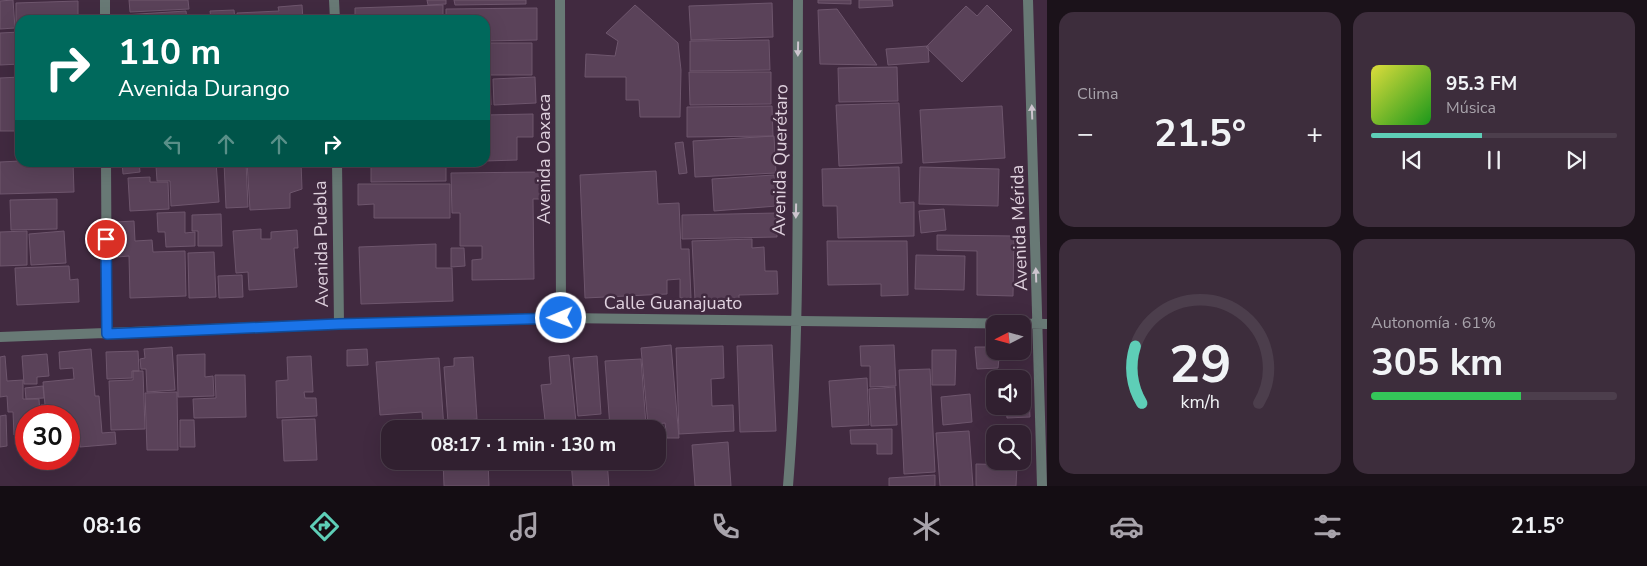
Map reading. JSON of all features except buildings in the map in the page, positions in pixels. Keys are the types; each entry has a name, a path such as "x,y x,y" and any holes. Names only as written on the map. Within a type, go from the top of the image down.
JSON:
{"street":[{"path":"105,0 105,15"},
{"path":"334,0 335,15"},
{"name":"Avenida Oaxaca","path":"560,0 561,318"},
{"name":"Avenida Querétaro","path":"788,486 792,444 795,320 798,0"},
{"name":"Avenida Mérida","path":"1028,0 1042,324 1042,486"},
{"path":"106,167 107,334"},
{"name":"Avenida Puebla","path":"337,167 339,324"},
{"name":"Calle Guanajuato","path":"0,337 339,324 561,318 1042,324"}],"route":[{"path":"106,239 107,334 339,324 561,318"}]}
